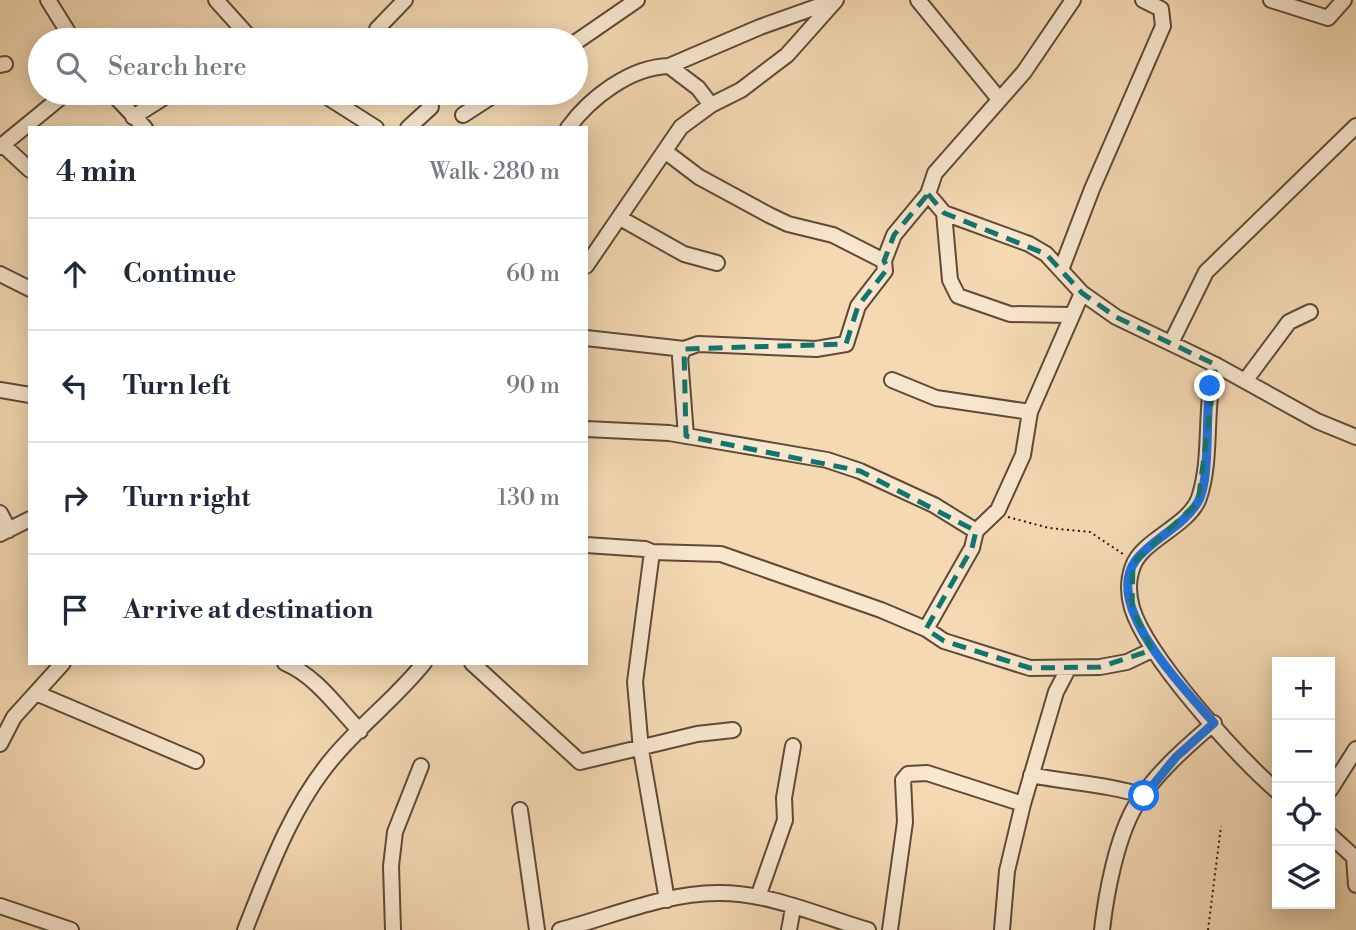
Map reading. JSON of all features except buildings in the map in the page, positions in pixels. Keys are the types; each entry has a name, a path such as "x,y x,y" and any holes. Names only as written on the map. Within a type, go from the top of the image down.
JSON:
{"street":[{"path":"48,0 66,28"},
{"path":"216,0 241,28"},
{"path":"378,28 405,0"},
{"path":"588,103 603,90 658,66 669,66 760,27 835,0"},
{"path":"588,263 681,127 711,105 741,90 787,55 835,0"},
{"path":"918,0 999,99"},
{"path":"588,338 684,349 698,344 817,349 846,344 853,316 885,271 884,261 894,235 929,194 934,173 1024,72 1073,0"},
{"path":"1061,271 1091,189 1163,26 1161,9 1143,0"},
{"path":"1271,0 1328,18 1344,0"},
{"path":"588,33 630,3"},
{"path":"669,66 698,88 711,105"},
{"path":"28,168 2,146 52,105"},
{"path":"122,105 143,126"},
{"path":"133,117 152,105"},
{"path":"340,105 373,126"},
{"path":"463,116 479,105"},
{"path":"569,126 585,105"},
{"path":"410,126 431,107"},
{"path":"1171,343 1206,272 1356,126"},
{"path":"666,152 699,177 768,215 788,224 833,234 884,261"},
{"path":"929,194 944,213 1029,244 1046,254 1082,293 1116,317 1216,365 1317,421 1356,437"},
{"path":"944,213 950,280 958,296 1010,314 1070,315"},
{"path":"620,218 684,254 717,264"},
{"path":"0,274 28,288"},
{"path":"926,629 972,548 976,531 998,510 1023,455 1030,412 1070,315 1082,293"},
{"path":"1245,381 1289,322 1310,312"},
{"path":"684,349 680,357 686,436"},
{"path":"1216,365 1207,401 1203,482 1198,502 1133,563 1128,587 1132,608 1152,650 1272,786"},
{"path":"892,380 936,398 1030,412"},
{"path":"0,390 28,394"},
{"path":"588,429 686,436 827,460 860,471 934,505 976,531"},
{"path":"0,513 4,532 28,520"},
{"path":"588,545 645,549 652,552 720,554 838,594 926,629 944,641 1031,668 1068,669 1128,662 1152,650"},
{"path":"652,552 635,682 641,750 667,900"},
{"path":"0,744 14,717 61,665"},
{"path":"290,665 300,669 316,684 360,731"},
{"path":"245,930 276,853 311,788 332,759 422,665"},
{"path":"474,665 576,760 641,750 697,734 733,730"},
{"path":"1002,930 1007,871 1023,804 1056,692 1068,669"},
{"path":"36,693 196,761"},
{"path":"1102,930 1119,849 1136,805 1176,757 1214,723"},
{"path":"758,897 785,820 784,798 793,746"},
{"path":"1334,783 1356,749"},
{"path":"393,930 391,866 395,832 421,766"},
{"path":"890,930 905,822 902,780 908,774 927,773 1023,804"},
{"path":"1031,775 1076,785 1121,789 1144,796"},
{"path":"520,810 537,930"},
{"path":"1335,839 1355,856 1356,885"},
{"path":"560,930 610,924 667,900 716,893 758,897 868,930"},
{"path":"0,923 3,907 71,930"},
{"path":"789,930 793,908"}],"path":[{"path":"998,510 1017,522 1090,532 1133,563"},
{"path":"1208,930 1221,827"}],"highlighted area":[{"path":"928,194 944,213 1046,254 1082,293 1116,317 1216,365 1198,502 1133,563 1132,608 1152,650 1100,667 1030,668 944,641 926,629 972,548 976,531 860,471 686,436 684,349 846,344 858,306 888,268 884,261 894,235"}],"route":[{"path":"1144,796 1176,757 1214,723 1152,650 1132,608 1128,587 1133,563 1198,502 1203,482 1210,386"}]}
